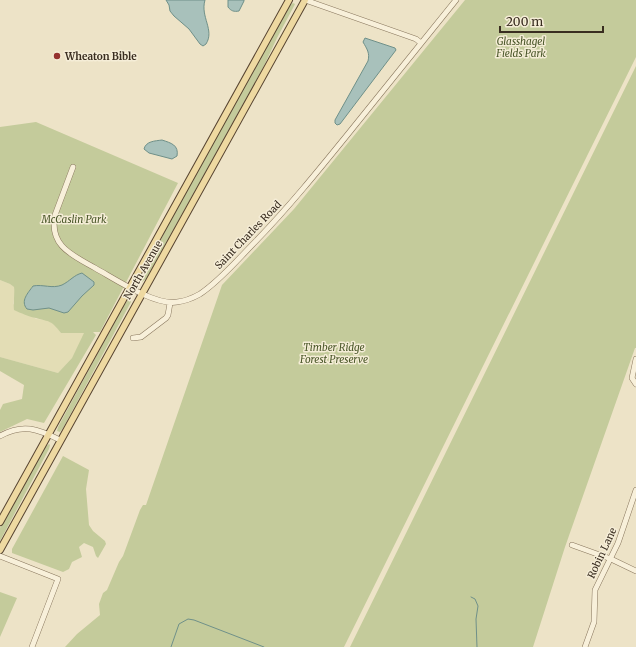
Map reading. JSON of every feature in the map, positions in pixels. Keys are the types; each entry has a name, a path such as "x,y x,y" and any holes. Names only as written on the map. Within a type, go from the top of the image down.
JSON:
{"main road":[{"name":"North Avenue","path":"0,522 289,0"},
{"name":"North Avenue","path":"0,550 141,293 181,225 305,0"}],"street":[{"path":"305,0 416,39 421,43"},
{"name":"Saint Charles Road","path":"73,167 53,224 54,234 60,245 130,287 155,300 170,303 188,299 206,290 263,234 302,190 456,0"},
{"path":"133,338 140,337 166,318 170,303"},
{"path":"636,359 632,378 636,384"},
{"path":"0,436 22,428 48,434 60,440"},
{"name":"Robin Lane","path":"585,647 594,622 595,590 618,543 636,490"},
{"path":"572,545 611,559 636,571"},
{"path":"0,556 58,579 32,647"}],"shaded area":[{"path":"0,280 14,287 15,293 13,304 36,319 47,320 54,324 61,333 85,333 72,358 58,373 0,357"}],"green space":[{"name":"Timber Ridge Forest Preserve","path":"465,0 636,0 636,57 344,647 65,647 77,634 100,615 99,604 103,593 107,590 123,556 140,510 143,505 146,505 222,285 294,209"},
{"path":"293,3 295,4 263,68 146,279 142,282 141,281 170,221 289,6"},
{"path":"636,66 636,348 565,547 533,647 350,647"},
{"name":"McCaslin Park","path":"36,122 178,183 100,332 93,332 96,335 44,423 27,419 0,432 0,410 3,404 22,399 24,385 0,371 0,357 58,373 72,358 84,333 61,333 50,322 28,316 14,310 14,287 0,280 0,127"},
{"path":"129,299 131,302 63,428 60,432 57,431 124,305"},
{"path":"49,444 49,449 0,541 0,528 44,448"},
{"path":"63,456 89,470 86,489 89,525 93,531 105,541 106,544 98,558 93,547 84,543 79,547 82,557 72,562 69,569 63,572 12,553 12,549"},
{"path":"0,592 17,598 0,637"}],"water":[{"path":"166,0 205,0 204,12 209,34 206,44 203,46 200,44 189,29 174,16 170,11"},
{"path":"228,0 244,1 239,11 236,11 231,10 228,7"},
{"path":"365,38 395,48 396,50 340,124 337,125 335,120 369,58 367,49 363,42"},
{"path":"162,140 171,143 176,147 177,156 172,159 149,153 144,149 149,143"},
{"path":"82,273 94,282 94,285 68,312 64,313 49,308 33,310 27,309 25,306 24,303 27,294 33,286 51,287 62,285"}],"waterway":[{"path":"471,597 475,599 478,606 476,619 477,647"},
{"path":"171,647 179,624 188,619 264,647"}],"place":[{"name":"Wheaton Bible","path":"57,56"}],"park label":[{"name":"Glasshagel Fields Park","path":"521,46"}]}
